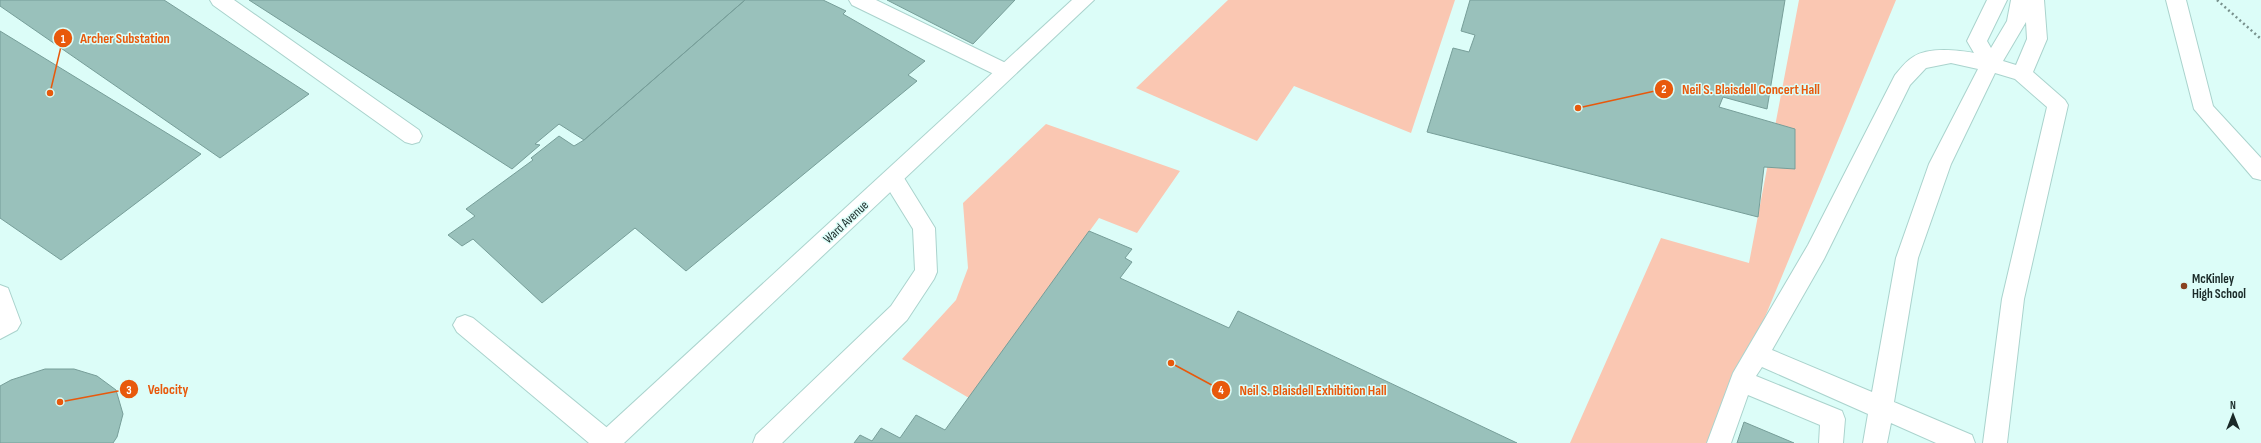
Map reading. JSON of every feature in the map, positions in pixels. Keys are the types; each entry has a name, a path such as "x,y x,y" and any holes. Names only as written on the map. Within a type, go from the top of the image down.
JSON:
{"main road":[{"path":"220,0 412,136"},
{"path":"859,0 1005,71"},
{"name":"Ward Avenue","path":"607,443 893,179 1005,71 1084,0"},
{"path":"1990,64 1977,41 1996,0"},
{"path":"1875,443 1880,407 1907,258 1940,164 1990,64 2010,35 2017,21 2021,0"},
{"path":"2022,74 2037,40 2034,0"},
{"path":"2176,0 2204,109 2261,172"},
{"path":"1720,443 1741,381 1758,355 1816,252 1902,80 1920,62 1951,56 1990,64 2022,74 2058,105 2013,299 1995,443"},
{"path":"765,443 899,313 926,272 924,228 893,179"},
{"path":"0,295 9,323 0,329"},
{"path":"465,325 607,443"},
{"path":"1758,355 1963,443"},
{"path":"1741,381 1833,419 1831,443"}],"path":[{"path":"2217,0 2261,39"}],"shaded area":[{"path":"1228,0 1455,0 1411,133 1294,86 1257,141 1136,88"},
{"path":"1799,0 1896,0 1713,443 1570,443 1661,238 1749,263"},
{"path":"1046,124 1180,171 1137,233 1099,218 969,398 902,359 956,300 968,268 963,203"}],"building":[{"path":"0,0 164,0 309,94 220,158 0,6"},
{"path":"249,0 745,0 584,140 559,124 535,144 540,145 512,169"},
{"path":"745,0 823,0 846,11 843,14 925,61 908,75 917,81 686,271 635,228 542,303 473,239 462,246 448,235 475,216 466,209 533,160 531,158 559,136 574,146 584,140"},
{"path":"887,0 1015,0 973,44"},
{"path":"1470,0 1785,0 1767,109 1723,97 1719,107 1795,129 1795,169 1764,167 1758,217 1427,132 1453,48 1469,52 1475,35 1461,31"},
{"path":"0,31 201,154 61,260 0,218"},
{"path":"1089,231 1132,249 1125,258 1132,262 1120,278 1229,328 1238,311 1517,443 854,443 860,435 872,441 881,428 900,438 916,415 945,430"},
{"path":"45,369 74,369 97,376 116,390 123,414 117,437 113,443 0,443 0,386 11,380"},
{"path":"1744,422 1794,443 1737,443"}],"place":[{"name":"Archer Substation","path":"50,93"},
{"name":"Neil S. Blaisdell Concert Hall","path":"1578,108"},
{"name":"McKinley High School","path":"2184,286"},
{"name":"Neil S. Blaisdell Exhibition Hall","path":"1171,363"},
{"name":"Velocity","path":"60,402"}]}
